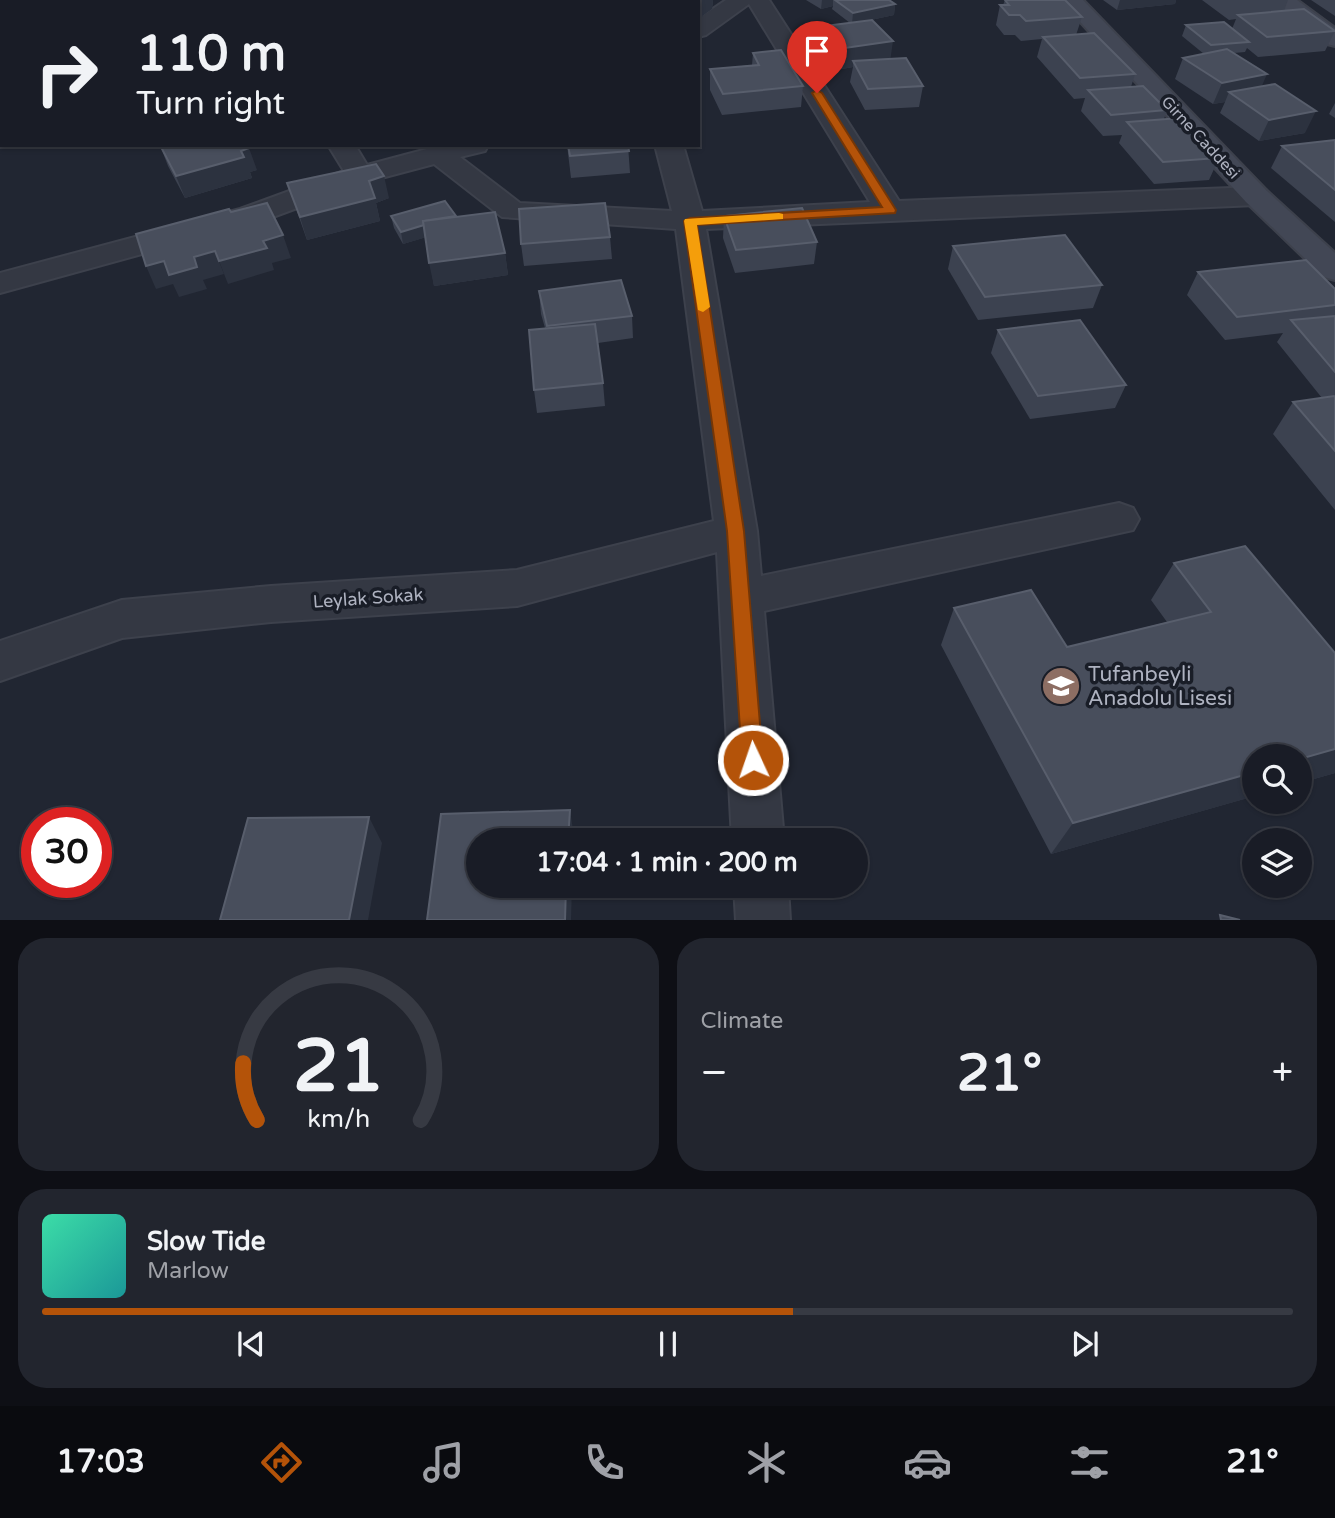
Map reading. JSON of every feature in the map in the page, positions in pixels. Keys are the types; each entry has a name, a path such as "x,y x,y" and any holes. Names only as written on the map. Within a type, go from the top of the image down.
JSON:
{"street":[{"path":"700,29 741,0"},
{"path":"758,0 890,210"},
{"name":"Girne Caddesi","path":"1071,0 1255,196 1335,270"},
{"path":"1283,0 1335,39"},
{"path":"342,147 360,175"},
{"path":"0,282 251,215 360,175 468,147"},
{"path":"670,147 690,221 736,531 743,598 757,828"},
{"path":"439,155 512,211 690,221 890,210 1255,196"},
{"path":"743,598 1119,519"},
{"name":"Leylak Sokak","path":"0,661 122,619 271,604 517,588 736,531"},
{"path":"762,898 763,919"}],"building":[{"path":"835,0 889,0 895,4 853,13"},
{"path":"1005,0 1065,0 1082,17 1026,21 1020,15 1009,15 1000,5 1009,5"},
{"path":"1304,9 1335,31 1267,37 1238,15"},
{"path":"872,20 893,41 845,48 825,26"},
{"path":"1224,22 1249,42 1211,45 1186,25"},
{"path":"1094,33 1135,74 1080,78 1043,37"},
{"path":"1227,49 1267,74 1222,83 1183,58"},
{"path":"781,50 803,86 723,94 710,69 759,65 753,53"},
{"path":"906,58 923,86 868,89 853,61"},
{"path":"1275,84 1316,111 1269,120 1229,92"},
{"path":"1143,86 1167,110 1111,115 1088,90"},
{"path":"1180,118 1219,158 1163,162 1127,122"},
{"path":"1335,140 1335,190 1282,146"},
{"path":"161,147 249,148 241,151 244,157 176,176"},
{"path":"568,147 628,147 629,151 570,156"},
{"path":"376,164 384,176 369,181 375,198 300,217 287,183"},
{"path":"445,201 456,216 423,221 424,225 401,232 391,216"},
{"path":"267,203 283,235 263,241 267,248 219,261 215,251 194,257 197,267 169,275 164,261 146,266 136,234 229,209 231,212"},
{"path":"605,203 610,237 521,244 519,209"},
{"path":"802,208 817,242 736,250 724,216"},
{"path":"495,212 505,253 429,263 423,221"},
{"path":"1065,235 1102,285 985,297 953,246"},
{"path":"1306,260 1335,289 1335,305 1237,317 1198,272"},
{"path":"621,280 632,316 547,326 539,291"},
{"path":"1335,316 1335,372 1291,320"},
{"path":"1080,320 1126,385 1038,396 998,330"},
{"path":"595,324 603,383 534,390 529,330"},
{"path":"1335,397 1335,451 1293,402"},
{"path":"1245,546 1335,653 1335,749 1312,756 1312,744 1242,744 1242,776 1073,823 954,608 1031,590 1067,647 1211,612 1174,563"},
{"path":"570,810 569,828 466,828 466,898 566,898 565,920 427,920 441,814"},
{"path":"369,817 349,920 220,920 248,818"},
{"path":"1220,915 1240,920 1221,920"}],"slow traffic":[{"path":"703,307 690,221 779,216"}],"place":[{"name":"Tufanbeyli Anadolu Lisesi","path":"1061,686"}],"route":[{"path":"753,760 736,531 690,221 890,210 817,93"}]}
